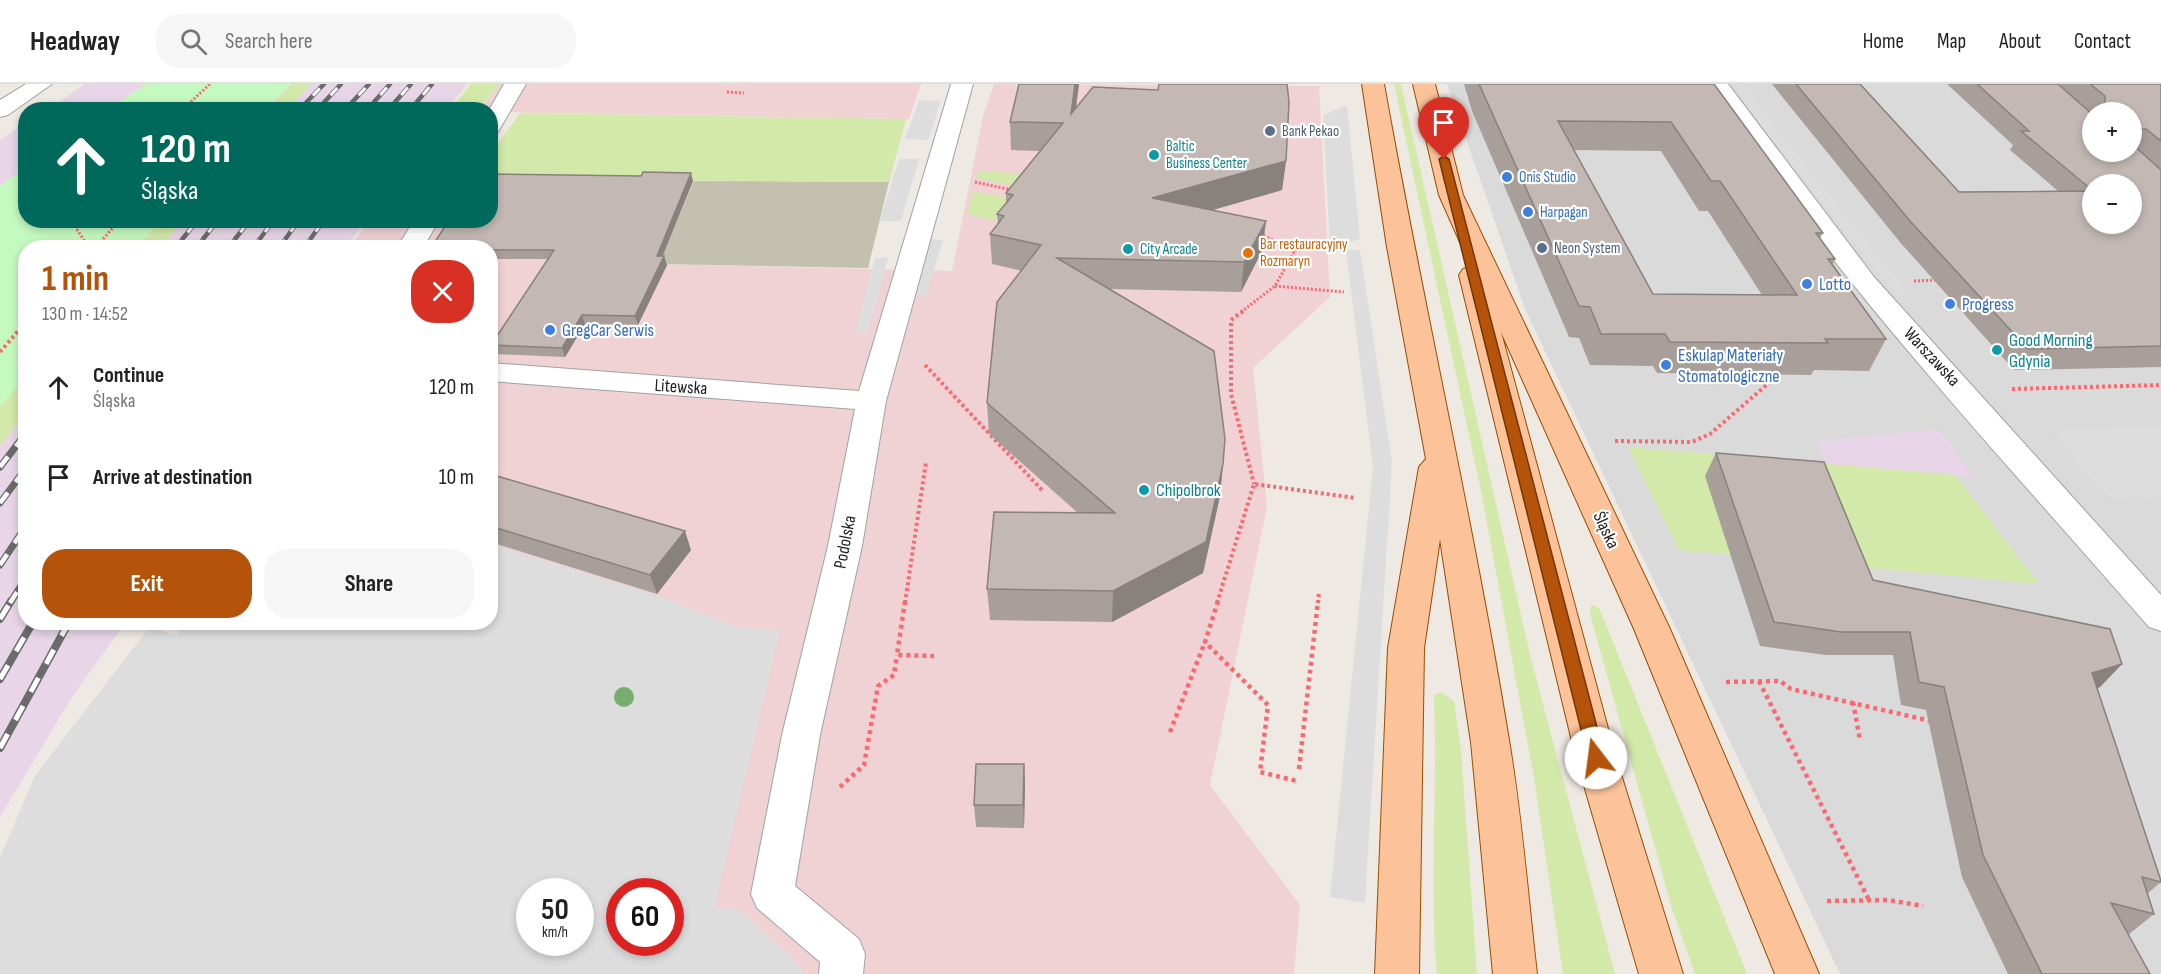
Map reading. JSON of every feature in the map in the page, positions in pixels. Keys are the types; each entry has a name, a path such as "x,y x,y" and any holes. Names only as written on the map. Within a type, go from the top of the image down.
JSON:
{"main road":[{"path":"1372,84 1400,247 1454,522 1490,742 1515,974"},
{"name":"Śląska","path":"1424,84 1452,195 1652,629 1797,974"},
{"path":"1452,195 1596,758 1661,974"},
{"path":"1397,974 1406,648 1439,444"}],"street":[{"path":"0,110 41,84"},
{"path":"498,113 515,84"},
{"name":"Podolska","path":"841,974 843,954 772,894 801,735 845,546 871,401 962,84"},
{"name":"Warszawska","path":"1718,84 1742,120 1865,283 2161,618"},
{"name":"Litewska","path":"498,373 871,401"}],"path":[{"path":"191,102 209,85"},
{"path":"727,92 744,93"},
{"path":"970,181 1012,190"},
{"path":"102,240 113,228"},
{"path":"1258,233 1295,250 1319,249"},
{"path":"1170,732 1205,642 1254,484 1231,394 1231,321 1275,286 1295,250"},
{"path":"1914,281 1947,280"},
{"path":"1275,286 1344,292"},
{"path":"0,352 18,331"},
{"path":"919,358 1042,490"},
{"path":"1615,441 1692,442 1710,434 1770,382"},
{"path":"2009,389 2161,385"},
{"path":"834,792 864,765 879,686 894,675 926,462"},
{"path":"1254,484 1356,498"},
{"path":"1299,769 1319,592"},
{"path":"1205,642 1268,705 1260,772 1297,781"},
{"path":"897,655 934,656"},
{"path":"1759,681 1869,900"},
{"path":"1726,682 1780,681 1791,689 1934,722"},
{"path":"1853,702 1860,740"},
{"path":"1827,901 1888,900 1923,906"}],"shaded area":[{"path":"85,84 146,84 119,102 59,102"},
{"path":"291,84 467,84 453,102 273,102"},
{"path":"499,84 921,84 909,119 498,112 498,102 486,102"},
{"path":"994,84 1319,86 1330,297 1253,368 1267,507 1210,785 1300,905 1294,974 0,974 0,858 35,776 147,630 177,635 179,630 498,630 498,240 355,240 364,228 498,228 498,179 694,181 659,264 952,271 983,116"},
{"path":"1447,84 2161,84 2161,974 1840,974 1525,309"},
{"path":"1734,84 1745,84 1772,124 1909,295 1897,295 1760,124"},
{"path":"919,100 941,101 928,140 905,139"},
{"path":"1347,105 1360,239 1330,249 1323,115"},
{"path":"18,128 18,173 0,186 0,140"},
{"path":"899,159 919,159 901,221 880,221"},
{"path":"694,181 889,182 868,268 659,264"},
{"path":"154,228 360,228 351,240 142,240"},
{"path":"930,239 943,240 926,295 912,295"},
{"path":"1346,250 1360,250 1392,462 1365,903 1330,897 1373,467"},
{"path":"875,258 888,258 868,333 855,332"},
{"path":"18,385 18,630 120,630 72,697 0,817 0,407"},
{"path":"2161,426 2161,496 2110,499 2051,431"},
{"path":"1938,429 1975,477 1828,464 1816,442"},
{"path":"498,546 656,595 737,627 780,630 714,908 739,909 803,969 802,974 0,974 0,858 35,776 147,630 178,635 180,630 498,630"}],"green space":[{"path":"146,84 291,84 272,102 119,102"},
{"path":"292,84 311,84 294,102 273,102"},
{"path":"471,84 499,84 485,102 457,102"},
{"path":"1394,84 1401,84 1531,659 1615,974 1563,974 1534,778 1482,496"},
{"path":"520,113 906,119 889,182 498,179 498,144"},
{"path":"979,171 1034,174 1030,189 976,178"},
{"path":"18,173 18,228 153,228 142,240 18,240 18,385 0,407 0,186"},
{"path":"973,191 1024,201 1007,223 967,214"},
{"path":"154,228 177,228 167,240 142,240"},
{"path":"18,350 18,422 0,446 0,371"},
{"path":"1628,447 1955,475 2039,584 1679,550"},
{"path":"1591,605 1598,607 1603,617 1747,974 1695,974 1672,909 1590,614"},
{"path":"1441,692 1454,701 1461,751 1477,974 1437,974 1434,904 1434,695"}],"building":[{"path":"1019,84 1075,84 1071,114 1093,87 1158,90 1159,84 1287,84 1289,102 1286,161 1152,198 1266,221 1244,262 1057,258 1214,351 1225,439 1223,464 1206,542 1113,591 987,589 994,512 1115,513 987,403 997,302 1041,245 990,234 1004,216 997,214 1013,195 1006,193 1063,123 1010,122"},
{"path":"1479,84 1714,84 1823,233 1816,233 1835,259 1828,259 1886,339 1825,339 1828,343 1670,342 1665,334 1601,334 1590,307 1579,306","holes":["1558,121 1671,122 1711,181 1720,181 1797,295 1653,294"]},
{"path":"1796,84 1860,84 1959,192 2082,191 2082,234 2142,234 2142,174 2082,174 2082,182 2021,131 2029,131 1977,84 2058,84 2082,105 2082,162 2142,162 2142,153 2161,170 2161,346 2028,349 1910,221"},
{"path":"2090,84 2161,84 2161,141 2146,129 2142,129 2142,102 2105,102 2105,96"},
{"path":"643,172 691,173 657,256 664,256 635,316 582,315 562,348 498,345 498,334 554,250 498,250 498,240 436,240 444,228 498,228 498,174 641,176"},
{"path":"1716,453 1824,462 1873,580 2110,629 2122,664 2092,673 2161,881 2142,877 2154,914 2111,903 2150,974 2042,974 1983,855 1944,687 1919,682 1910,632 1841,632 1774,622"},
{"path":"498,476 685,531 650,575 498,528"},
{"path":"976,764 1024,764 1023,805 974,805"}],"railway":[{"path":"307,102 324,84"},
{"path":"324,102 341,84"},
{"path":"352,102 369,84"},
{"path":"374,102 390,84"},
{"path":"395,102 411,84"},
{"path":"417,102 432,84"},
{"path":"182,240 191,228"},
{"path":"202,240 212,228"},
{"path":"234,240 244,228"},
{"path":"259,240 268,228"},
{"path":"285,240 293,228"},
{"path":"310,240 318,228"},
{"path":"0,467 18,443"},
{"path":"0,503 18,479"},
{"path":"0,565 18,538"},
{"path":"10,603 18,590"},
{"path":"0,619 11,601"},
{"path":"0,679 28,630"},
{"path":"0,748 65,630"}],"place":[{"name":"Bank Pekao","path":"1270,131"},
{"name":"Baltic Business Center","path":"1154,155"},
{"name":"Onis Studio","path":"1507,177"},
{"name":"Harpagan","path":"1528,212"},
{"name":"Neon System","path":"1542,248"},
{"name":"City Arcade","path":"1128,249"},
{"name":"Bar restauracyjny Rozmaryn","path":"1248,253"},
{"name":"Lotto","path":"1807,284"},
{"name":"Progress","path":"1950,304"},
{"name":"GregCar Serwis","path":"550,330"},
{"name":"Good Morning Gdynia","path":"1997,350"},
{"name":"Eskulap Materiały Stomatologiczne","path":"1666,365"},
{"name":"Chipolbrok","path":"1144,490"}],"route":[{"path":"1444,159 1596,758"}]}
